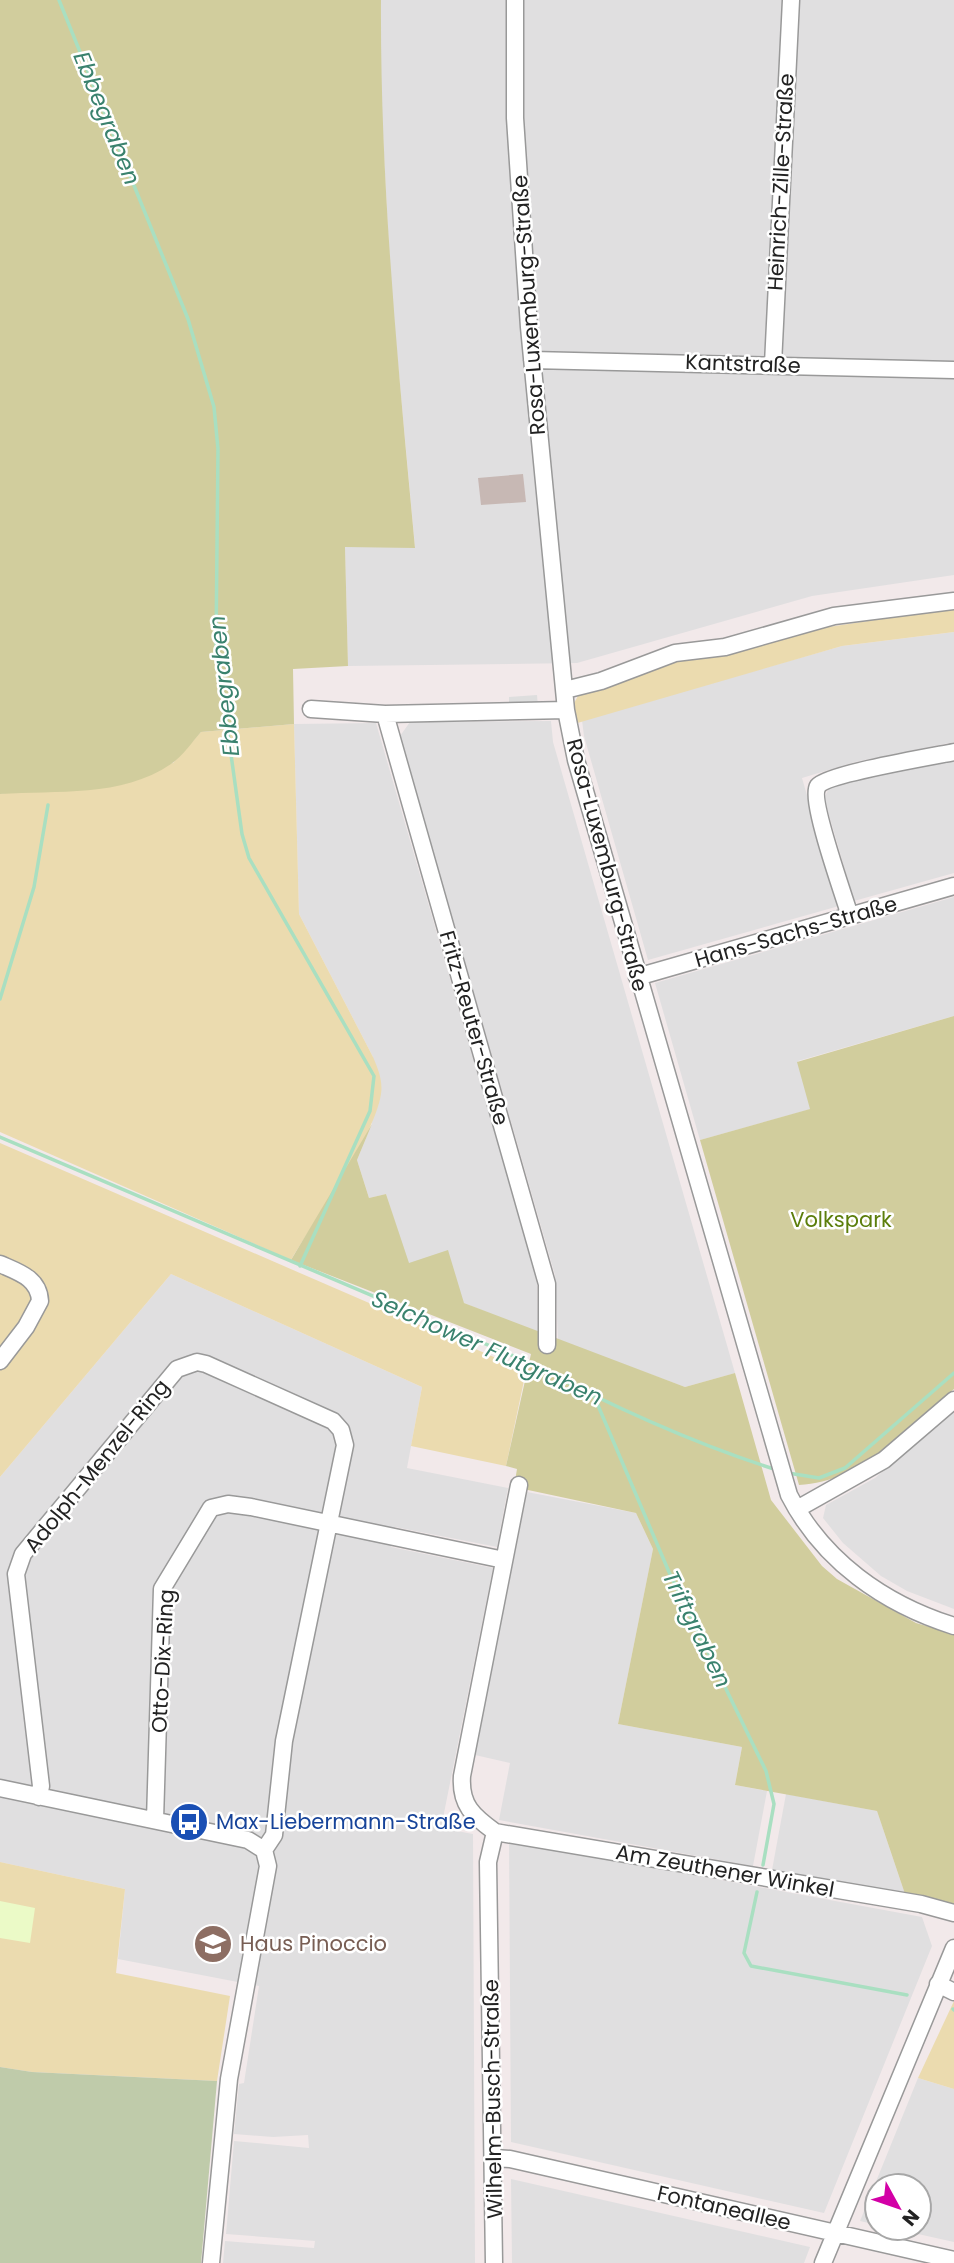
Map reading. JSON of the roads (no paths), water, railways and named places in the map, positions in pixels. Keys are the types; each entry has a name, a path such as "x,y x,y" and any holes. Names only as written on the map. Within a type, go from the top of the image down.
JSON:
{"street":[{"name":"Rosa-Luxemburg-Straße","path":"515,0 516,118 532,360 566,710 576,760 786,1487 796,1509 824,1546 855,1575 901,1605 954,1626"},
{"name":"Heinrich-Zille-Straße","path":"773,363 791,0"},
{"name":"Kantstraße","path":"532,360 773,363 954,370"},
{"path":"565,690 601,681 675,653 725,647 834,616 954,601"},
{"path":"311,709 384,714 566,710"},
{"name":"Fritz-Reuter-Straße","path":"384,714 547,1284 547,1345"},
{"path":"850,916 820,814 816,795 818,786 826,780 856,772 954,752"},
{"name":"Hans-Sachs-Straße","path":"637,977 954,886"},
{"path":"0,1264 30,1279 37,1286 40,1301 26,1327 0,1361"},
{"name":"Adolph-Menzel-Ring","path":"39,1797 41,1786 17,1564 177,1369 197,1362 206,1364 328,1418 338,1426 345,1445 329,1523"},
{"path":"796,1509 884,1460 954,1400"},
{"path":"495,1832 471,1814 461,1790 519,1485"},
{"name":"Otto-Dix-Ring","path":"155,1821 161,1598 165,1580 211,1508 220,1505 251,1507 329,1523"},
{"path":"264,1850 272,1840 277,1821 284,1741 329,1523 504,1560"},
{"path":"0,1788 248,1840 264,1850 268,1866 229,2079 211,2263"},
{"name":"Am Zeuthener Winkel","path":"495,1832 921,1904 954,1913"},
{"name":"Wilhelm-Busch-Straße","path":"494,2263 492,1936 488,1862 495,1832"},
{"path":"823,2263 954,1948"},
{"path":"938,1984 954,1992"},
{"name":"Fontaneallee","path":"494,2158 510,2159 954,2260"}],"waterway":[{"name":"Ebbegraben","path":"59,0 188,319 214,407 218,449 216,646 242,834 249,858 374,1076 370,1111 300,1266"},
{"path":"0,999 34,887 48,805"},
{"name":"Selchower Flutgraben","path":"0,1137 530,1363 651,1422 777,1470"},
{"name":"Selchower Flutgraben","path":"788,1473 819,1478 845,1468 954,1373"},
{"name":"Triftgraben","path":"594,1396 669,1572 766,1771 774,1804 763,1865"},
{"name":"Triftgraben","path":"757,1892 744,1953 751,1966 907,1995"}],"place":[{"name":"Max-Liebermann-Straße","path":"189,1822"},
{"name":"Haus Pinoccio","path":"213,1944"}],"park label":[{"name":"Volkspark","path":"841,1220"}]}
